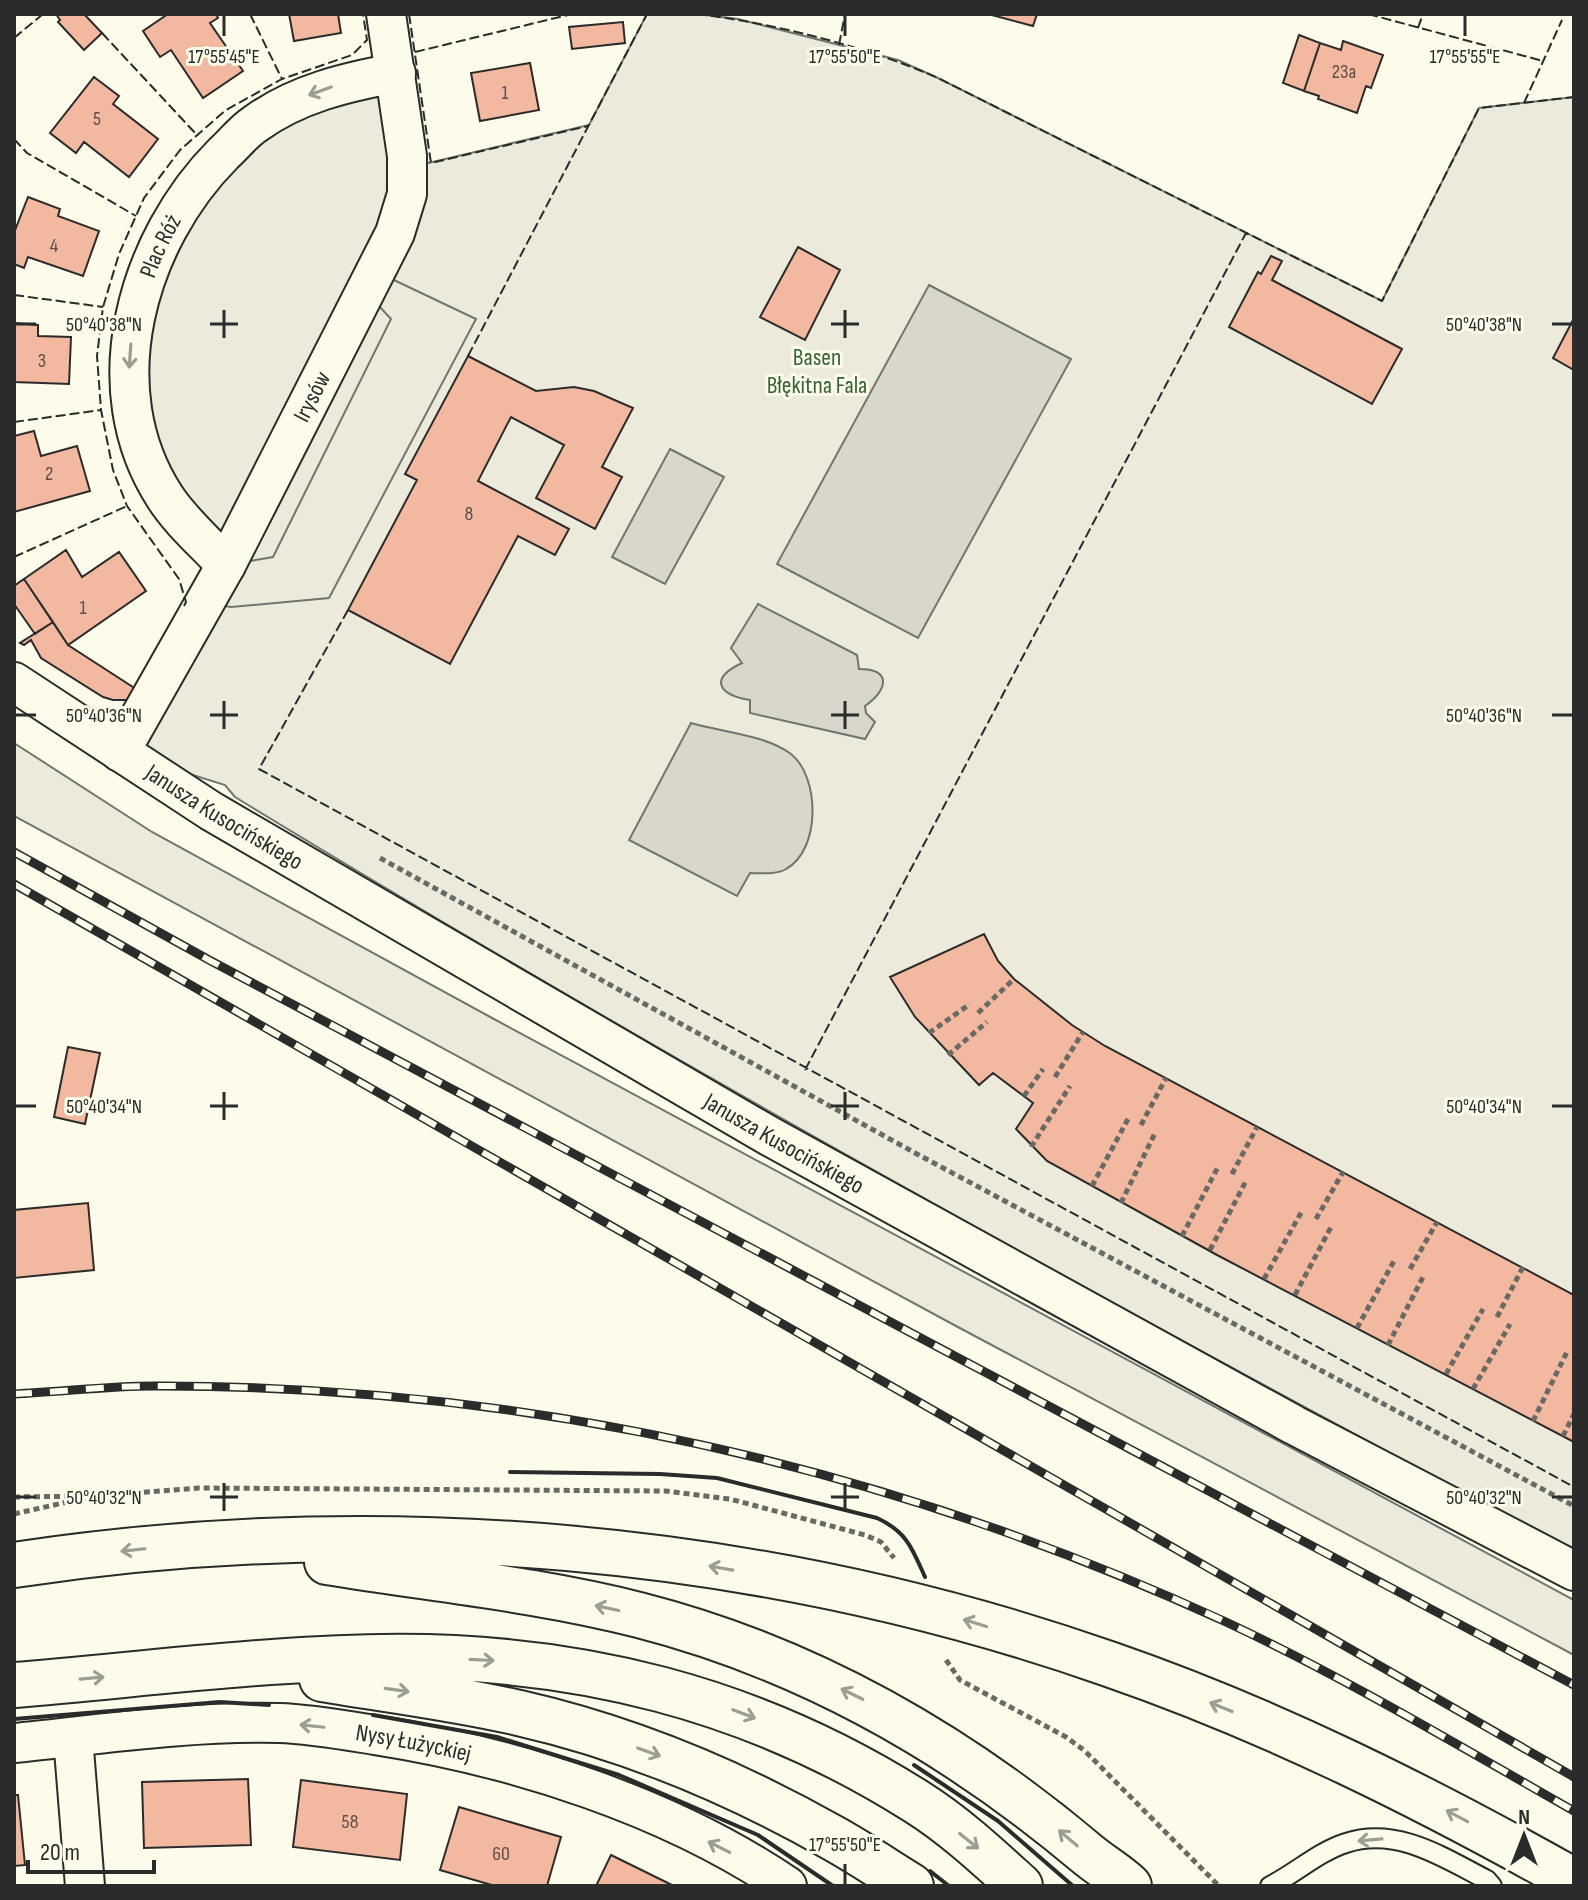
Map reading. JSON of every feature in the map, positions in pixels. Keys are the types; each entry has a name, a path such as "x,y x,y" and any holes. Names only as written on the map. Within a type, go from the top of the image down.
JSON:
{"main road":[{"path":"14,1565 86,1554 210,1543 472,1541 612,1553 712,1566 863,1594 947,1615 1107,1663 1263,1724 1349,1762 1574,1881"},
{"path":"210,1543 553,1597 639,1615 724,1641 823,1680 881,1709 961,1760 1046,1820 1096,1862 1130,1882"},
{"path":"14,1685 321,1659 454,1658 560,1667 655,1687 743,1713 847,1762 936,1815 979,1848 1020,1886"},
{"path":"209,1668 296,1675 441,1696 522,1713 589,1732 654,1753 743,1791 834,1839 911,1886"}],"street":[{"name":"Irysów","path":"120,752 226,565 395,233 407,194 407,156 386,14"},
{"name":"Plac Róż","path":"226,565 165,498 140,444 132,415 129,390 133,325 152,265 181,204 202,175 252,126 278,109 307,96 349,81 396,73"},
{"name":"Janusza Kusocińskiego","path":"14,682 211,811 771,1137 1280,1417 1574,1571"},
{"name":"Nysy Łużyckiej","path":"14,1743 190,1725 281,1723 405,1739 507,1763 626,1803 688,1831 787,1886"},
{"path":"73,1737 85,1886"}],"lane":[{"path":"1270,1886 1293,1881 1309,1861 1347,1842 1384,1839 1404,1841 1431,1852 1487,1880 1492,1886"}],"path":[{"path":"368,851 917,1154 1574,1506"},
{"path":"978,1013 1014,979"},
{"path":"929,1033 970,1004"},
{"path":"948,1055 987,1022"},
{"path":"1055,1077 1083,1032"},
{"path":"1024,1096 1043,1069"},
{"path":"1141,1125 1166,1078"},
{"path":"1031,1147 1070,1086"},
{"path":"1092,1186 1128,1119"},
{"path":"1232,1174 1257,1127"},
{"path":"1121,1203 1155,1133"},
{"path":"1182,1236 1218,1167"},
{"path":"1316,1219 1343,1172"},
{"path":"1210,1250 1246,1181"},
{"path":"1264,1279 1302,1211"},
{"path":"1410,1269 1437,1222"},
{"path":"1295,1295 1331,1227"},
{"path":"1357,1328 1394,1261"},
{"path":"1497,1317 1523,1267"},
{"path":"1388,1345 1423,1277"},
{"path":"1446,1374 1483,1309"},
{"path":"1473,1389 1510,1324"},
{"path":"1533,1421 1567,1352"},
{"path":"1563,1436 1574,1414"},
{"path":"14,1497 93,1496 14,1514"},
{"path":"944,1657 960,1680 1066,1737 1085,1751 1219,1886"}],"green space":[{"name":"Basen Błękitna Fala","path":"647,14 697,14 738,19 898,60 1382,301 1479,108 1574,97 1574,1551 1066,1277 731,1090 399,896 235,797 225,785 120,752 226,565 182,519 130,357 222,156 396,73 407,168 589,125"},
{"path":"14,743 152,832 1574,1600 1574,1655 956,1326 14,816"}],"shaded area":[{"path":"375,271 476,319 329,598 231,607 206,603 226,565 273,557 391,319 366,292"},
{"path":"929,285 1071,359 918,638 777,564"},
{"path":"670,449 724,477 665,584 612,557"},
{"path":"758,604 857,655 859,669 870,670 882,677 882,688 865,706 866,713 875,722 865,739 750,713 750,700 725,690 721,680 742,663 731,648"},
{"path":"691,723 769,742 791,754 801,765 807,779 812,813 806,846 797,860 782,871 750,873 737,896 629,840"}],"building":[{"path":"56,14 84,14 102,33 84,50 58,22 60,20"},
{"path":"168,14 216,14 218,18 210,23 243,71 203,98 171,50 160,57 143,31"},
{"path":"289,14 338,14 341,33 294,41"},
{"path":"988,14 1037,14 1033,26"},
{"path":"623,22 625,43 572,49 569,27"},
{"path":"1299,35 1320,43 1304,91 1283,83"},
{"path":"1343,41 1383,55 1371,88 1366,86 1357,113 1304,91 1320,43 1341,50"},
{"path":"530,63 539,110 480,121 471,73"},
{"path":"94,77 119,96 113,104 158,139 129,177 84,142 76,153 50,133"},
{"path":"28,197 60,209 58,216 99,231 83,276 28,257 24,268 14,264 14,233"},
{"path":"798,247 840,270 805,340 760,317"},
{"path":"1271,256 1282,261 1272,280 1402,349 1372,404 1229,327 1258,272 1261,274"},
{"path":"1574,318 1574,370 1553,358"},
{"path":"14,323 38,325 38,336 71,337 69,384 14,382"},
{"path":"468,356 536,391 574,387 594,391 633,408 602,467 622,477 595,529 536,498 564,445 511,417 478,481 569,529 555,555 518,536 450,664 348,610 417,480 405,474"},
{"path":"34,431 41,456 77,446 90,491 14,512 14,436"},
{"path":"66,550 82,577 119,552 146,591 68,645 24,579"},
{"path":"24,579 53,622 35,634 14,604 14,586"},
{"path":"53,622 68,645 139,691 126,700 103,697 41,658 31,640 24,645 20,643"},
{"path":"984,934 998,961 1014,979 1072,1025 1105,1046 1574,1295 1574,1442 1217,1255 1047,1161 1016,1129 1033,1103 993,1073 979,1085 915,1017 890,977"},
{"path":"68,1047 100,1053 85,1124 54,1117"},
{"path":"88,1203 94,1270 14,1278 14,1210"},
{"path":"248,1779 251,1845 144,1848 142,1782"},
{"path":"301,1780 407,1794 400,1860 293,1847"},
{"path":"14,1795 18,1795 25,1865 14,1866"},
{"path":"459,1807 561,1837 547,1886 495,1886 440,1870"},
{"path":"611,1855 674,1886 596,1886"}],"railway":[{"path":"14,852 211,961 1574,1685"},
{"path":"14,884 1574,1777"},
{"path":"14,1394 154,1386 293,1389 431,1401 568,1419 703,1445 836,1479 968,1519 1098,1567 1226,1622 1359,1689 1574,1811"}],"fence":[{"path":"14,38 43,14"},
{"path":"250,14 282,79"},
{"path":"184,606 186,602 179,579 127,506 113,470 101,410 97,356 103,307 119,254 144,198 180,150 226,110 282,79 352,55 367,40 363,14"},
{"path":"409,14 431,163 588,126"},
{"path":"415,52 568,15 585,14"},
{"path":"468,356 647,14"},
{"path":"697,14 757,23 820,38 882,56 938,78 1382,301 1479,108 1574,97"},
{"path":"839,45 845,14"},
{"path":"1368,14 1543,61"},
{"path":"1418,28 1423,14"},
{"path":"1524,103 1562,20"},
{"path":"102,33 197,135"},
{"path":"14,139 27,153 136,216"},
{"path":"805,1070 1246,233"},
{"path":"14,295 103,307"},
{"path":"14,422 101,410"},
{"path":"14,557 127,506"},
{"path":"348,610 259,769 1574,1487"}],"wall":[{"path":"510,1472 717,1478 877,1518 902,1535 925,1577"},
{"path":"14,1719 220,1702 269,1705"},
{"path":"373,1715 497,1737 619,1775 758,1835 833,1886"},
{"path":"914,1765 998,1821 1073,1886"},
{"path":"930,1871 949,1886"}]}
